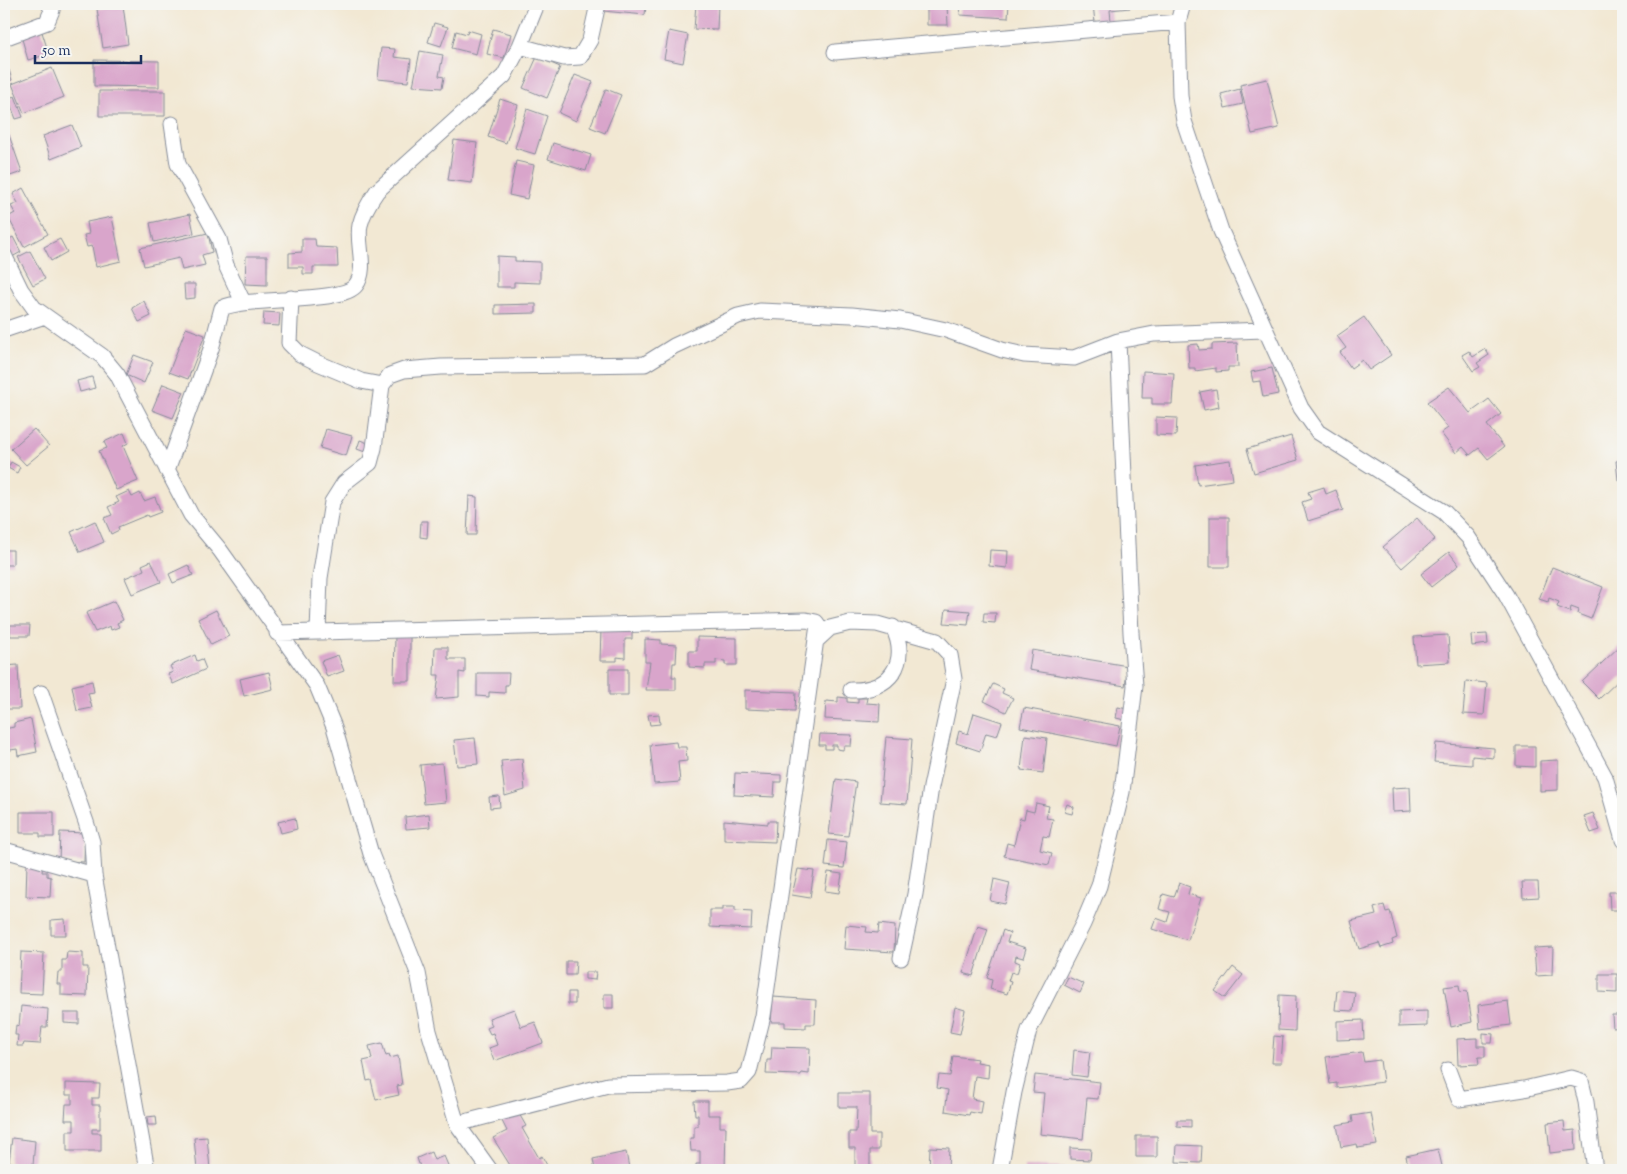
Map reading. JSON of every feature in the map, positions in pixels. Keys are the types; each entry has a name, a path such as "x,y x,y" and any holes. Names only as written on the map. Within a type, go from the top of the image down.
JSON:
{"street":[{"path":"4,38 47,22 52,10 49,4"},
{"path":"167,470 211,349 222,308 243,302 328,295 344,292 356,286 360,276 360,226 377,191 504,76 520,46 537,4"},
{"path":"520,46 564,58 580,57 590,40 598,4"},
{"path":"1183,4 1178,22 1180,96 1184,121 1221,231 1264,330 1301,408 1318,432 1444,512 1468,537 1506,595 1572,719 1590,747 1605,776 1623,840"},
{"path":"835,52 1178,22"},
{"path":"172,124 178,164 219,239 226,265 243,302"},
{"path":"4,255 21,290 34,308 102,356 117,374 191,515 220,550 278,633 297,655 317,686 334,727 371,854 418,973 430,1031 457,1124 490,1170"},
{"path":"290,298 289,343 300,354 360,382 382,385"},
{"path":"318,632 320,578 332,502 344,483 370,463 374,448 382,385 390,375 404,370 441,367 645,364 674,346 730,320 760,311 852,315 900,320 946,330 1002,350 1024,355 1074,358 1118,341 1170,332 1264,330"},
{"path":"4,330 45,316"},
{"path":"1000,1170 1014,1092 1029,1030 1083,924 1099,886 1112,841 1123,782 1135,686 1130,633 1118,341"},
{"path":"278,633 806,620 816,622 818,625 763,1016 749,1072 741,1081 727,1083 608,1085 457,1124"},
{"path":"817,640 830,628 850,623 893,627 936,641 950,655 954,679 930,787 915,894 901,958"},
{"path":"850,690 864,690 878,686 889,678 896,666 899,646 893,627"},
{"path":"41,692 92,842 94,876 147,1170"},
{"path":"1618,819 1623,804"},
{"path":"4,850 94,876"},
{"path":"1448,1070 1459,1098 1524,1089 1571,1078 1581,1081 1586,1102 1595,1170"}],"building":[{"path":"604,4 646,4 645,15 603,11"},
{"path":"696,4 718,4 717,30 694,29"},
{"path":"927,4 947,4 948,25 927,25"},
{"path":"961,4 1009,4 1008,18 960,15"},
{"path":"1093,4 1129,4 1130,8 1110,10 1111,21 1095,23"},
{"path":"123,5 128,44 103,48 97,9"},
{"path":"434,23 448,27 441,46 428,42"},
{"path":"40,26 49,54 28,60 22,39"},
{"path":"493,29 511,34 504,58 487,54"},
{"path":"468,30 481,34 476,54 452,48 456,31 467,34"},
{"path":"669,31 688,35 683,63 664,59"},
{"path":"381,48 395,49 394,57 411,59 408,82 378,79"},
{"path":"420,51 443,55 439,76 444,77 442,88 413,86"},
{"path":"537,57 560,67 547,98 523,88"},
{"path":"94,60 159,61 159,87 94,86"},
{"path":"52,68 64,97 24,113 12,84"},
{"path":"9,70 12,80 4,83 4,72"},
{"path":"575,75 593,82 576,121 559,113"},
{"path":"1267,79 1279,128 1252,134 1240,85"},
{"path":"606,89 621,95 605,133 590,127"},
{"path":"1240,89 1243,104 1225,108 1221,94"},
{"path":"99,91 165,91 165,116 99,116"},
{"path":"15,96 23,117 16,119 8,98"},
{"path":"500,99 518,105 506,143 488,137"},
{"path":"527,109 547,116 535,154 515,148"},
{"path":"72,125 81,147 51,159 43,136"},
{"path":"9,135 22,172 4,178 4,137"},
{"path":"454,140 477,143 472,183 448,180"},
{"path":"553,143 591,155 586,171 548,159"},
{"path":"516,161 534,165 527,199 509,195"},
{"path":"23,188 48,234 24,247 8,217 15,213 11,206 18,203 13,194"},
{"path":"190,214 194,233 154,242 150,223"},
{"path":"112,217 121,261 96,267 92,246 87,247 84,235 89,234 87,222"},
{"path":"208,233 212,252 202,255 205,265 182,270 179,258 144,266 140,248"},
{"path":"13,237 21,252 12,257 4,242"},
{"path":"60,239 67,252 51,261 44,247"},
{"path":"302,239 315,239 316,247 337,248 338,267 313,267 313,274 303,274 303,267 289,267 289,253 302,252"},
{"path":"30,251 45,279 33,285 18,257"},
{"path":"246,256 267,256 267,285 245,284"},
{"path":"497,256 515,257 515,261 540,262 540,283 514,282 514,287 497,287"},
{"path":"184,284 195,284 195,298 185,299"},
{"path":"144,301 151,316 139,322 132,308"},
{"path":"536,304 536,313 495,314 495,305"},
{"path":"264,312 280,313 279,326 263,325"},
{"path":"1364,317 1391,355 1369,370 1362,360 1351,368 1340,352 1346,348 1337,336"},
{"path":"186,328 205,335 188,379 169,372"},
{"path":"1237,343 1238,367 1228,367 1228,371 1216,372 1216,368 1195,371 1195,368 1189,368 1188,345 1198,344 1199,350 1212,349 1212,344"},
{"path":"1485,349 1489,355 1477,363 1480,367 1473,371 1462,355 1469,351 1473,357"},
{"path":"134,355 153,362 144,383 126,375"},
{"path":"1272,368 1278,394 1263,397 1260,381 1253,382 1251,372"},
{"path":"1143,371 1174,373 1172,404 1152,404 1152,398 1142,398"},
{"path":"92,377 95,388 80,392 77,381"},
{"path":"163,384 184,392 173,418 152,410"},
{"path":"1449,387 1470,413 1489,399 1501,414 1487,425 1504,447 1488,459 1479,448 1470,455 1463,447 1456,453 1441,433 1448,428 1427,402"},
{"path":"1216,389 1219,407 1204,410 1200,392"},
{"path":"1156,417 1177,418 1176,436 1156,435"},
{"path":"34,429 49,446 26,465 11,449"},
{"path":"326,429 352,436 346,456 320,448"},
{"path":"124,433 128,443 123,446 138,481 116,490 99,451 107,448 104,442"},
{"path":"1291,436 1298,460 1254,473 1247,449"},
{"path":"360,440 368,443 365,452 357,449"},
{"path":"1230,460 1233,480 1198,485 1195,465"},
{"path":"1623,460 1623,479 1618,480 1616,461"},
{"path":"11,462 20,467 17,473 8,468"},
{"path":"1324,487 1326,494 1336,490 1343,510 1308,521 1302,502 1311,499 1308,492"},
{"path":"129,491 132,497 140,493 144,501 155,497 161,512 148,517 147,515 118,527 119,530 111,534 104,518 112,515 108,507 119,502 116,497"},
{"path":"469,496 477,497 476,535 467,535"},
{"path":"1210,517 1229,517 1229,567 1210,567"},
{"path":"1417,518 1435,539 1402,568 1383,547"},
{"path":"95,521 104,542 80,552 71,532"},
{"path":"421,521 428,521 427,538 420,537"},
{"path":"4,550 13,550 13,565 4,565"},
{"path":"990,550 1008,551 1007,568 989,566"},
{"path":"1449,552 1459,565 1431,587 1421,574"},
{"path":"151,561 161,582 132,594 125,578 144,570 142,565"},
{"path":"188,565 193,575 173,583 169,574"},
{"path":"1552,567 1603,587 1591,619 1578,614 1579,610 1571,607 1570,612 1557,607 1559,602 1549,598 1548,602 1539,599"},
{"path":"114,601 123,620 117,623 119,627 111,630 110,626 95,632 86,613"},
{"path":"946,609 970,611 968,625 944,623"},
{"path":"216,610 229,636 211,645 198,619"},
{"path":"984,613 996,613 995,623 983,622"},
{"path":"10,625 30,625 29,636 10,636"},
{"path":"632,627 632,639 625,639 625,658 617,657 617,661 600,661 601,629"},
{"path":"1487,634 1488,644 1472,646 1471,635"},
{"path":"1448,635 1450,662 1416,664 1414,637"},
{"path":"395,636 410,636 410,681 394,681"},
{"path":"697,637 737,638 737,665 725,665 725,661 716,660 716,664 705,664 705,668 689,667 689,651 697,651"},
{"path":"645,639 661,640 661,644 677,645 676,663 673,663 672,677 676,677 676,690 646,690 650,662 645,662"},
{"path":"1623,643 1623,676 1599,699 1582,682"},
{"path":"435,647 448,647 448,659 465,659 465,673 459,672 459,697 436,699 439,675 434,675"},
{"path":"1032,650 1128,666 1125,686 1029,670"},
{"path":"195,655 197,661 202,659 206,669 173,684 168,674 173,672 170,666"},
{"path":"338,655 344,671 327,677 321,661"},
{"path":"18,665 20,709 4,709 4,666"},
{"path":"609,669 628,669 628,695 609,695"},
{"path":"269,672 273,689 244,696 240,679"},
{"path":"477,673 509,673 508,685 505,685 505,693 489,692 489,697 477,696"},
{"path":"92,681 94,692 88,693 92,708 77,711 72,686"},
{"path":"1466,681 1487,683 1484,715 1463,714"},
{"path":"993,684 1004,689 1002,693 1013,698 1006,712 984,701"},
{"path":"745,690 796,692 795,711 745,709"},
{"path":"838,697 847,698 847,702 858,703 858,698 867,698 866,703 880,704 879,722 825,719 826,701 838,702"},
{"path":"1118,707 1127,709 1125,720 1116,718"},
{"path":"1024,708 1120,726 1116,746 1020,727"},
{"path":"974,713 1002,722 997,736 986,733 980,751 956,743 959,731 968,734"},
{"path":"659,714 660,724 650,725 648,715"},
{"path":"31,719 37,752 18,756 17,749 4,751 4,729 14,727 14,723"},
{"path":"820,734 852,735 851,746 844,746 843,750 837,749 837,745 832,745 832,749 825,749 825,745 819,745"},
{"path":"1025,735 1047,738 1043,773 1021,770"},
{"path":"886,737 912,739 907,804 880,802"},
{"path":"475,738 478,764 457,766 454,740"},
{"path":"676,742 677,747 686,747 687,761 678,762 680,782 654,784 650,745"},
{"path":"1436,743 1494,748 1494,758 1472,756 1472,765 1434,762"},
{"path":"1516,746 1535,746 1535,767 1516,766"},
{"path":"522,759 525,790 505,796 501,761"},
{"path":"1558,760 1558,790 1540,791 1540,761"},
{"path":"442,763 446,802 424,804 420,765"},
{"path":"735,773 781,775 781,782 775,782 774,797 734,795"},
{"path":"836,779 856,782 848,836 829,834"},
{"path":"1410,787 1411,811 1393,812 1392,788"},
{"path":"499,796 500,807 490,808 489,797"},
{"path":"1036,803 1049,806 1046,818 1053,819 1049,837 1043,836 1040,850 1052,853 1049,865 1004,856 1007,843 1014,845 1020,818 1024,819 1026,810 1034,812"},
{"path":"1067,804 1074,807 1072,814 1064,812"},
{"path":"20,812 54,812 54,837 40,837 40,833 20,833"},
{"path":"1593,813 1600,830 1591,833 1584,816"},
{"path":"429,814 430,827 406,829 405,817"},
{"path":"295,818 297,829 281,833 278,822"},
{"path":"724,820 768,824 768,821 776,821 775,842 724,840"},
{"path":"60,832 85,833 84,862 59,861"},
{"path":"828,840 847,842 844,868 825,866"},
{"path":"27,863 43,863 42,872 47,872 47,876 51,877 50,897 26,896"},
{"path":"798,869 814,871 810,898 792,895"},
{"path":"828,872 842,874 839,893 825,891"},
{"path":"994,879 1010,883 1005,904 990,901"},
{"path":"1522,882 1538,882 1539,897 1523,898"},
{"path":"1179,883 1190,887 1188,894 1201,898 1188,940 1152,929 1156,918 1167,922 1170,912 1159,909 1163,894 1174,897"},
{"path":"1609,892 1617,892 1618,910 1610,910"},
{"path":"1384,905 1386,912 1390,911 1397,938 1392,940 1393,944 1381,948 1379,943 1359,949 1351,921 1376,915 1374,908"},
{"path":"723,907 735,907 735,911 752,912 751,929 710,927 710,910 723,910"},
{"path":"65,919 66,935 51,935 51,920"},
{"path":"879,924 895,926 894,952 844,949 846,925 867,927 866,932 878,933"},
{"path":"978,926 988,929 973,976 963,973"},
{"path":"1003,930 1010,933 1007,942 1026,948 1023,958 1016,956 1015,961 1020,963 1017,974 1011,972 1008,981 1011,982 1007,994 990,989 992,980 987,978"},
{"path":"1553,947 1552,975 1536,976 1534,948"},
{"path":"21,952 44,953 42,994 19,993"},
{"path":"67,952 83,953 83,967 88,967 87,996 61,995 61,984 57,984 58,972 62,972 62,960 66,960"},
{"path":"566,961 576,961 575,975 566,975"},
{"path":"1233,967 1243,975 1225,998 1215,991"},
{"path":"585,972 596,972 595,980 585,979"},
{"path":"1599,974 1617,974 1617,993 1599,992"},
{"path":"1068,977 1084,984 1080,993 1064,985"},
{"path":"1459,985 1460,992 1467,991 1472,1022 1451,1027 1444,987"},
{"path":"1337,990 1355,992 1353,1011 1335,1010"},
{"path":"568,992 575,992 575,1004 568,1004"},
{"path":"604,994 613,994 613,1008 604,1008"},
{"path":"1279,995 1296,996 1295,1031 1278,1030"},
{"path":"773,997 816,1000 815,1024 806,1024 806,1028 785,1027 785,1022 771,1022"},
{"path":"1508,1001 1511,1025 1480,1029 1478,1005"},
{"path":"21,1006 48,1009 47,1027 42,1027 40,1044 24,1043 23,1046 17,1046 18,1035 15,1035 16,1025 19,1026"},
{"path":"955,1007 965,1010 960,1034 950,1032"},
{"path":"514,1009 521,1027 535,1022 543,1043 494,1061 489,1048 497,1045 493,1033 490,1034 487,1028 492,1026 489,1018"},
{"path":"1427,1011 1427,1026 1399,1027 1399,1012"},
{"path":"64,1013 79,1013 79,1024 64,1023"},
{"path":"1612,1015 1621,1015 1622,1027 1613,1028"},
{"path":"1363,1020 1364,1039 1337,1040 1337,1021"},
{"path":"1483,1033 1493,1034 1492,1043 1483,1043"},
{"path":"1274,1036 1283,1037 1281,1063 1272,1063"},
{"path":"1477,1038 1477,1046 1485,1046 1485,1057 1478,1057 1479,1064 1458,1065 1457,1039"},
{"path":"382,1043 386,1056 389,1055 390,1058 398,1056 402,1085 397,1086 399,1095 376,1100 371,1080 367,1081 363,1061 372,1059 369,1046"},
{"path":"772,1047 810,1048 809,1074 766,1074 767,1060 771,1060"},
{"path":"1074,1050 1090,1052 1087,1077 1072,1075"},
{"path":"1362,1052 1364,1062 1380,1060 1383,1082 1337,1088 1337,1083 1330,1084 1326,1057"},
{"path":"953,1056 978,1059 977,1062 989,1064 988,1078 975,1076 972,1099 983,1101 981,1114 970,1112 969,1115 945,1111 948,1090 937,1088 939,1075 950,1076"},
{"path":"1035,1075 1100,1082 1098,1099 1087,1098 1083,1139 1040,1134 1044,1093 1033,1092"},
{"path":"66,1083 100,1084 99,1098 92,1098 92,1105 100,1105 100,1129 92,1129 92,1133 101,1133 101,1151 67,1151 67,1131 74,1131 74,1120 65,1120 66,1104 72,1104 72,1095 66,1095"},
{"path":"839,1093 870,1093 870,1134 879,1134 879,1150 870,1150 870,1169 855,1169 855,1148 849,1148 849,1132 856,1132 857,1107 839,1107"},
{"path":"694,1101 708,1101 708,1115 720,1115 720,1127 726,1127 725,1170 696,1170 696,1164 700,1164 700,1151 691,1151 690,1138 694,1138 694,1126 698,1126 698,1115 695,1115"},
{"path":"518,1112 526,1126 522,1128 539,1158 542,1156 549,1169 513,1170 493,1138 507,1131 502,1121"},
{"path":"1371,1113 1377,1145 1358,1148 1357,1144 1341,1147 1337,1125 1353,1122 1352,1116"},
{"path":"156,1116 157,1125 148,1125 147,1117"},
{"path":"1177,1120 1191,1120 1191,1127 1177,1126"},
{"path":"1564,1121 1565,1131 1575,1130 1576,1150 1550,1153 1547,1123"},
{"path":"1136,1136 1157,1136 1157,1157 1136,1157"},
{"path":"207,1137 210,1169 197,1170 194,1138"},
{"path":"12,1138 35,1141 33,1165 9,1162"},
{"path":"1177,1145 1202,1146 1201,1163 1176,1162"},
{"path":"930,1147 949,1148 948,1170 929,1170"},
{"path":"1070,1148 1091,1149 1090,1160 1070,1159"},
{"path":"1438,1149 1443,1170 1409,1170 1406,1156"},
{"path":"431,1152 434,1160 444,1156 450,1170 428,1170 427,1167 421,1170 417,1158"},
{"path":"626,1152 629,1168 595,1170 593,1159"},
{"path":"1024,1166 1067,1167 1067,1170 1024,1170"}]}
